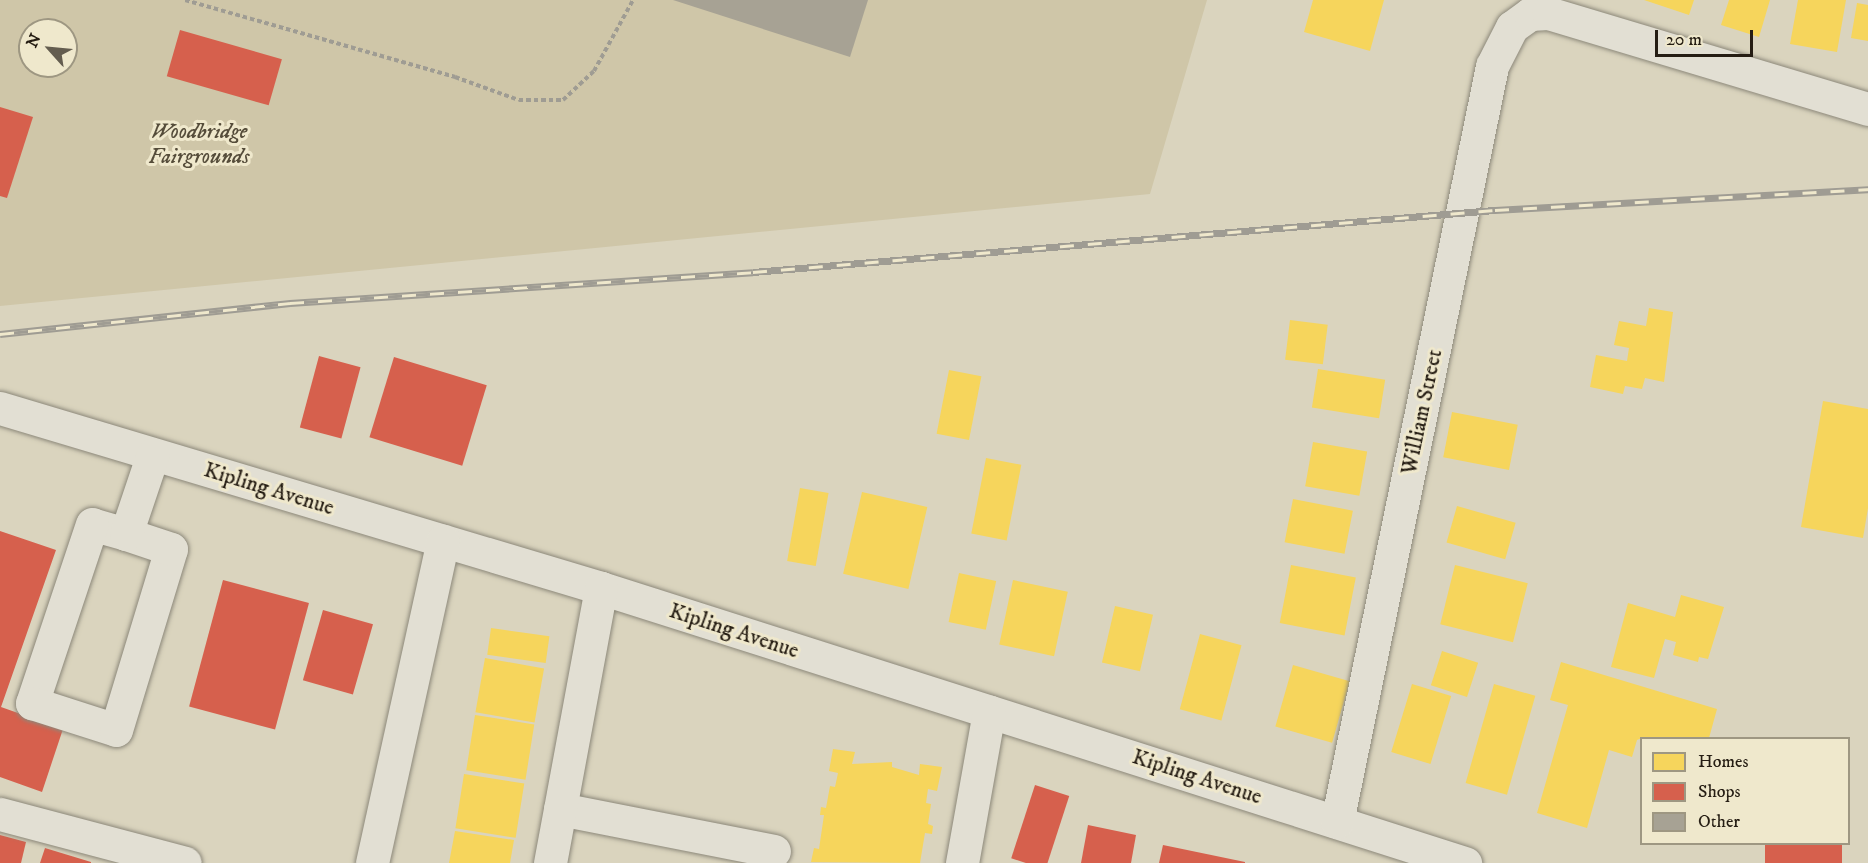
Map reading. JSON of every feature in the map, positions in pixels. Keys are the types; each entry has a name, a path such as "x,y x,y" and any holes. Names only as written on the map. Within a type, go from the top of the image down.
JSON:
{"street":[{"name":"William Street","path":"1337,822 1492,66 1512,27 1530,14 1548,13 1868,110"},
{"name":"Kipling Avenue","path":"0,408 601,588 1337,822 1381,851 1465,863"},
{"path":"126,534 153,454"},
{"path":"92,524 126,534 171,549 116,730 32,703 92,524"},
{"path":"372,863 443,541"},
{"path":"549,863 601,588"},
{"path":"962,863 989,711"},
{"path":"560,809 774,851"},
{"path":"0,814 185,863"}],"path":[{"path":"185,0 455,77 519,100 563,100 594,71 633,0"}],"green space":[{"name":"Woodbridge Fairgrounds","path":"0,0 1207,0 1150,194 0,306"}],"building: Homes":[{"path":"1313,0 1384,0 1370,51 1304,32"},
{"path":"1644,0 1694,0 1689,15"},
{"path":"1729,0 1770,0 1759,37 1721,25"},
{"path":"1798,0 1846,0 1837,52 1790,44"},
{"path":"1857,3 1868,5 1868,41 1851,38"},
{"path":"1649,308 1673,312 1664,382 1645,378 1642,389 1625,386 1623,394 1590,387 1596,355 1627,361 1629,348 1614,345 1619,321 1646,326"},
{"path":"1290,320 1328,325 1323,364 1285,360"},
{"path":"1318,369 1385,380 1379,418 1312,408"},
{"path":"949,370 981,376 969,440 937,434"},
{"path":"1823,401 1868,409 1868,508 1863,538 1801,527"},
{"path":"1452,412 1518,425 1509,470 1443,457"},
{"path":"1313,442 1367,452 1359,496 1305,486"},
{"path":"986,458 1021,465 1007,540 971,534"},
{"path":"800,488 829,493 816,566 787,561"},
{"path":"862,492 927,507 908,589 843,574"},
{"path":"1293,499 1353,511 1344,554 1285,542"},
{"path":"1457,506 1516,523 1505,559 1447,543"},
{"path":"1291,565 1356,578 1345,636 1280,623"},
{"path":"1455,565 1528,583 1513,642 1440,624"},
{"path":"959,573 996,581 986,630 949,622"},
{"path":"1013,580 1068,592 1054,656 999,645"},
{"path":"1681,595 1724,607 1708,659 1699,657 1698,662 1673,655 1676,642 1665,639 1654,678 1611,667 1628,603 1675,617"},
{"path":"1115,606 1153,615 1140,671 1102,663"},
{"path":"491,628 549,636 546,663 487,655"},
{"path":"1200,634 1242,645 1221,720 1180,709"},
{"path":"1442,651 1478,663 1467,697 1431,685"},
{"path":"485,658 544,668 535,723 475,712"},
{"path":"1561,662 1717,709 1709,737 1640,737 1632,757 1609,750 1587,828 1537,813 1568,705 1550,700"},
{"path":"1293,665 1350,681 1332,743 1275,727"},
{"path":"1412,684 1451,696 1430,764 1391,752"},
{"path":"1494,684 1535,696 1507,795 1466,783"},
{"path":"475,715 534,724 526,780 466,770"},
{"path":"833,749 855,752 852,764 892,762 892,767 919,775 920,764 942,767 937,791 928,789 926,803 931,804 928,824 933,826 932,834 925,833 920,863 811,862 814,848 819,849 824,815 820,815 821,807 826,808 830,786 835,787 838,773 829,771"},
{"path":"464,774 524,784 516,838 455,828"},
{"path":"455,831 514,840 510,863 449,863"}],"building: Shops":[{"path":"180,30 282,59 269,105 167,76"},
{"path":"0,107 33,117 7,198 0,196"},
{"path":"319,356 361,367 341,439 300,427"},
{"path":"394,357 487,385 462,466 369,437"},
{"path":"0,531 56,550 1,707 63,729 42,792 0,777"},
{"path":"223,580 309,603 275,730 189,707"},
{"path":"323,610 373,624 353,695 303,680"},
{"path":"1035,785 1069,796 1048,863 1026,863 1011,858"},
{"path":"1088,825 1136,835 1131,863 1081,863"},
{"path":"0,835 26,842 21,863 0,863"},
{"path":"1163,845 1245,862 1245,863 1159,863"},
{"path":"1765,845 1842,845 1842,863 1765,863"},
{"path":"45,848 91,862 91,863 40,863"}],"building: Other":[{"path":"673,0 868,0 850,57"}],"railway":[{"path":"0,334 290,303 753,272 1495,210 1868,189"}]}
